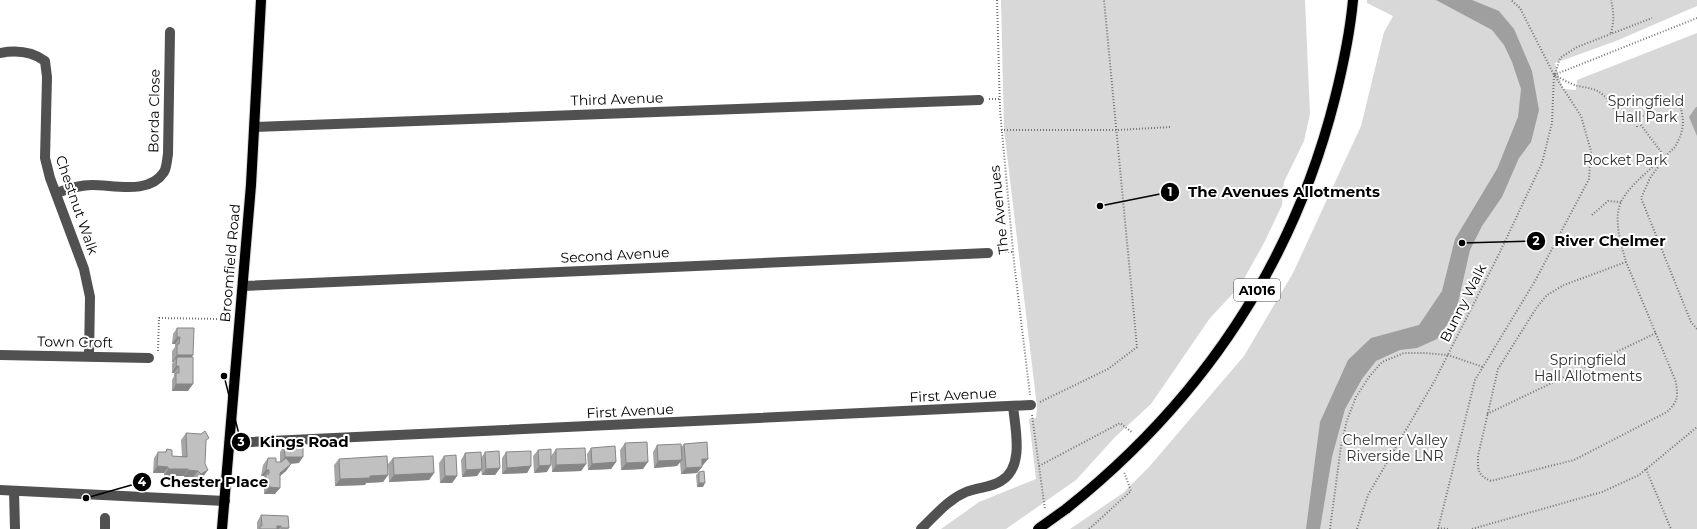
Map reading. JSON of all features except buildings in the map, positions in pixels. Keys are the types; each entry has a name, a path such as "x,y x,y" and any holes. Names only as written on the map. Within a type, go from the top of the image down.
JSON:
{"main road":[{"name":"Broomfield Road","path":"222,529 255,127 261,0"},
{"name":"A1016","path":"1038,529 1066,509 1121,462 1171,412 1209,365 1247,308 1272,264 1295,216 1318,158 1337,88 1353,0"}],"street":[{"name":"Borda Close","path":"56,193 74,187 90,185 141,187 154,182 164,171 168,154 170,32"},
{"name":"Chestnut Walk","path":"0,54 9,51 35,54 45,61 47,77 45,158 56,193 84,269 90,297 89,357"},
{"name":"Third Avenue","path":"255,127 979,100"},
{"name":"Second Avenue","path":"243,286 988,253"},
{"name":"Town Croft","path":"0,355 149,358"},
{"name":"First Avenue","path":"230,443 1031,405"},
{"path":"921,529 948,502 966,492 989,487 1003,480 1011,470 1016,457 1013,406"},
{"path":"0,490 225,500"},
{"path":"14,491 15,529"},
{"path":"105,518 105,529"}],"path":[{"name":"The Avenues","path":"997,0 998,86 1013,252 1032,418 1046,516"},
{"path":"1031,405 1036,404 1108,369 1138,347 1104,0"},
{"name":"Bunny Walk","path":"1357,529 1368,495 1448,355 1500,252 1542,163 1552,123 1555,75 1520,8 1510,0"},
{"path":"1611,0 1614,9 1614,24 1611,33"},
{"path":"1448,529 1438,529 1475,380 1535,281 1590,179 1591,151 1581,116 1555,75 1560,58 1577,46 1652,18"},
{"path":"1555,75 1697,18"},
{"path":"1555,75 1577,86 1598,90 1605,96 1623,119 1630,122 1637,120 1653,110"},
{"path":"1626,262 1564,285 1547,295 1537,307 1498,369 1478,456 1478,470 1484,478 1491,481 1574,460 1667,412 1676,404 1678,396 1676,382 1626,262 1619,234 1619,214 1621,202 1637,182 1675,147 1682,132 1683,114 1678,100"},
{"path":"1636,127 1637,120"},
{"path":"1637,120 1666,156"},
{"path":"1002,130 1117,130 1171,127"},
{"path":"1666,156 1650,178 1641,198 1692,322 1697,329"},
{"path":"1592,215 1608,201 1621,202"},
{"path":"988,253 1013,252"},
{"path":"149,358 158,358 159,318 219,320 239,323"},
{"path":"1488,414 1656,333"},
{"path":"1330,529 1341,446 1347,420 1356,397 1369,377 1382,362 1404,353 1426,352 1448,355 1483,367"},
{"path":"1039,466 1120,423 1143,441"},
{"path":"1472,529 1602,492 1639,475 1697,427"},
{"path":"1089,529 1131,491 1121,462"},
{"path":"1646,469 1671,529"}],"green space":[{"path":"1001,0 1305,0 1310,114 1304,141 1284,182 1282,205 1265,241 1240,286 1210,318 1151,404 1115,437 1076,480 1006,529 941,529 979,502 1036,479 1029,419 1036,418 1037,407 1004,129"},
{"path":"1367,0 1697,0 1697,6 1616,41 1555,63 1563,89 1576,90 1577,80 1697,33 1697,529 1070,529 1123,493 1149,467 1244,356 1293,273 1361,126 1384,32 1393,16 1367,3"}],"shaded area":[{"path":"1436,0 1472,0 1499,11 1514,29 1532,71 1539,110 1531,142 1519,158 1502,197 1482,226 1470,250 1456,312 1437,339 1417,348 1400,350 1376,361 1362,379 1345,409 1332,457 1320,529 1306,529 1320,422 1348,360 1371,338 1419,325 1442,291 1455,239 1497,169 1518,117 1521,89 1512,62 1504,45 1492,30"}],"place":[{"name":"The Avenues Allotments","path":"1100,206"},
{"name":"River Chelmer","path":"1462,243"},
{"name":"Kings Road","path":"224,376"},
{"name":"Chester Place","path":"86,498"}],"park label":[{"name":"Springfield Hall Park","path":"1646,110"},
{"name":"Rocket Park","path":"1625,160"},
{"name":"Springfield Hall Allotments","path":"1588,368"},
{"name":"Chelmer Valley Riverside LNR","path":"1395,448"}]}
